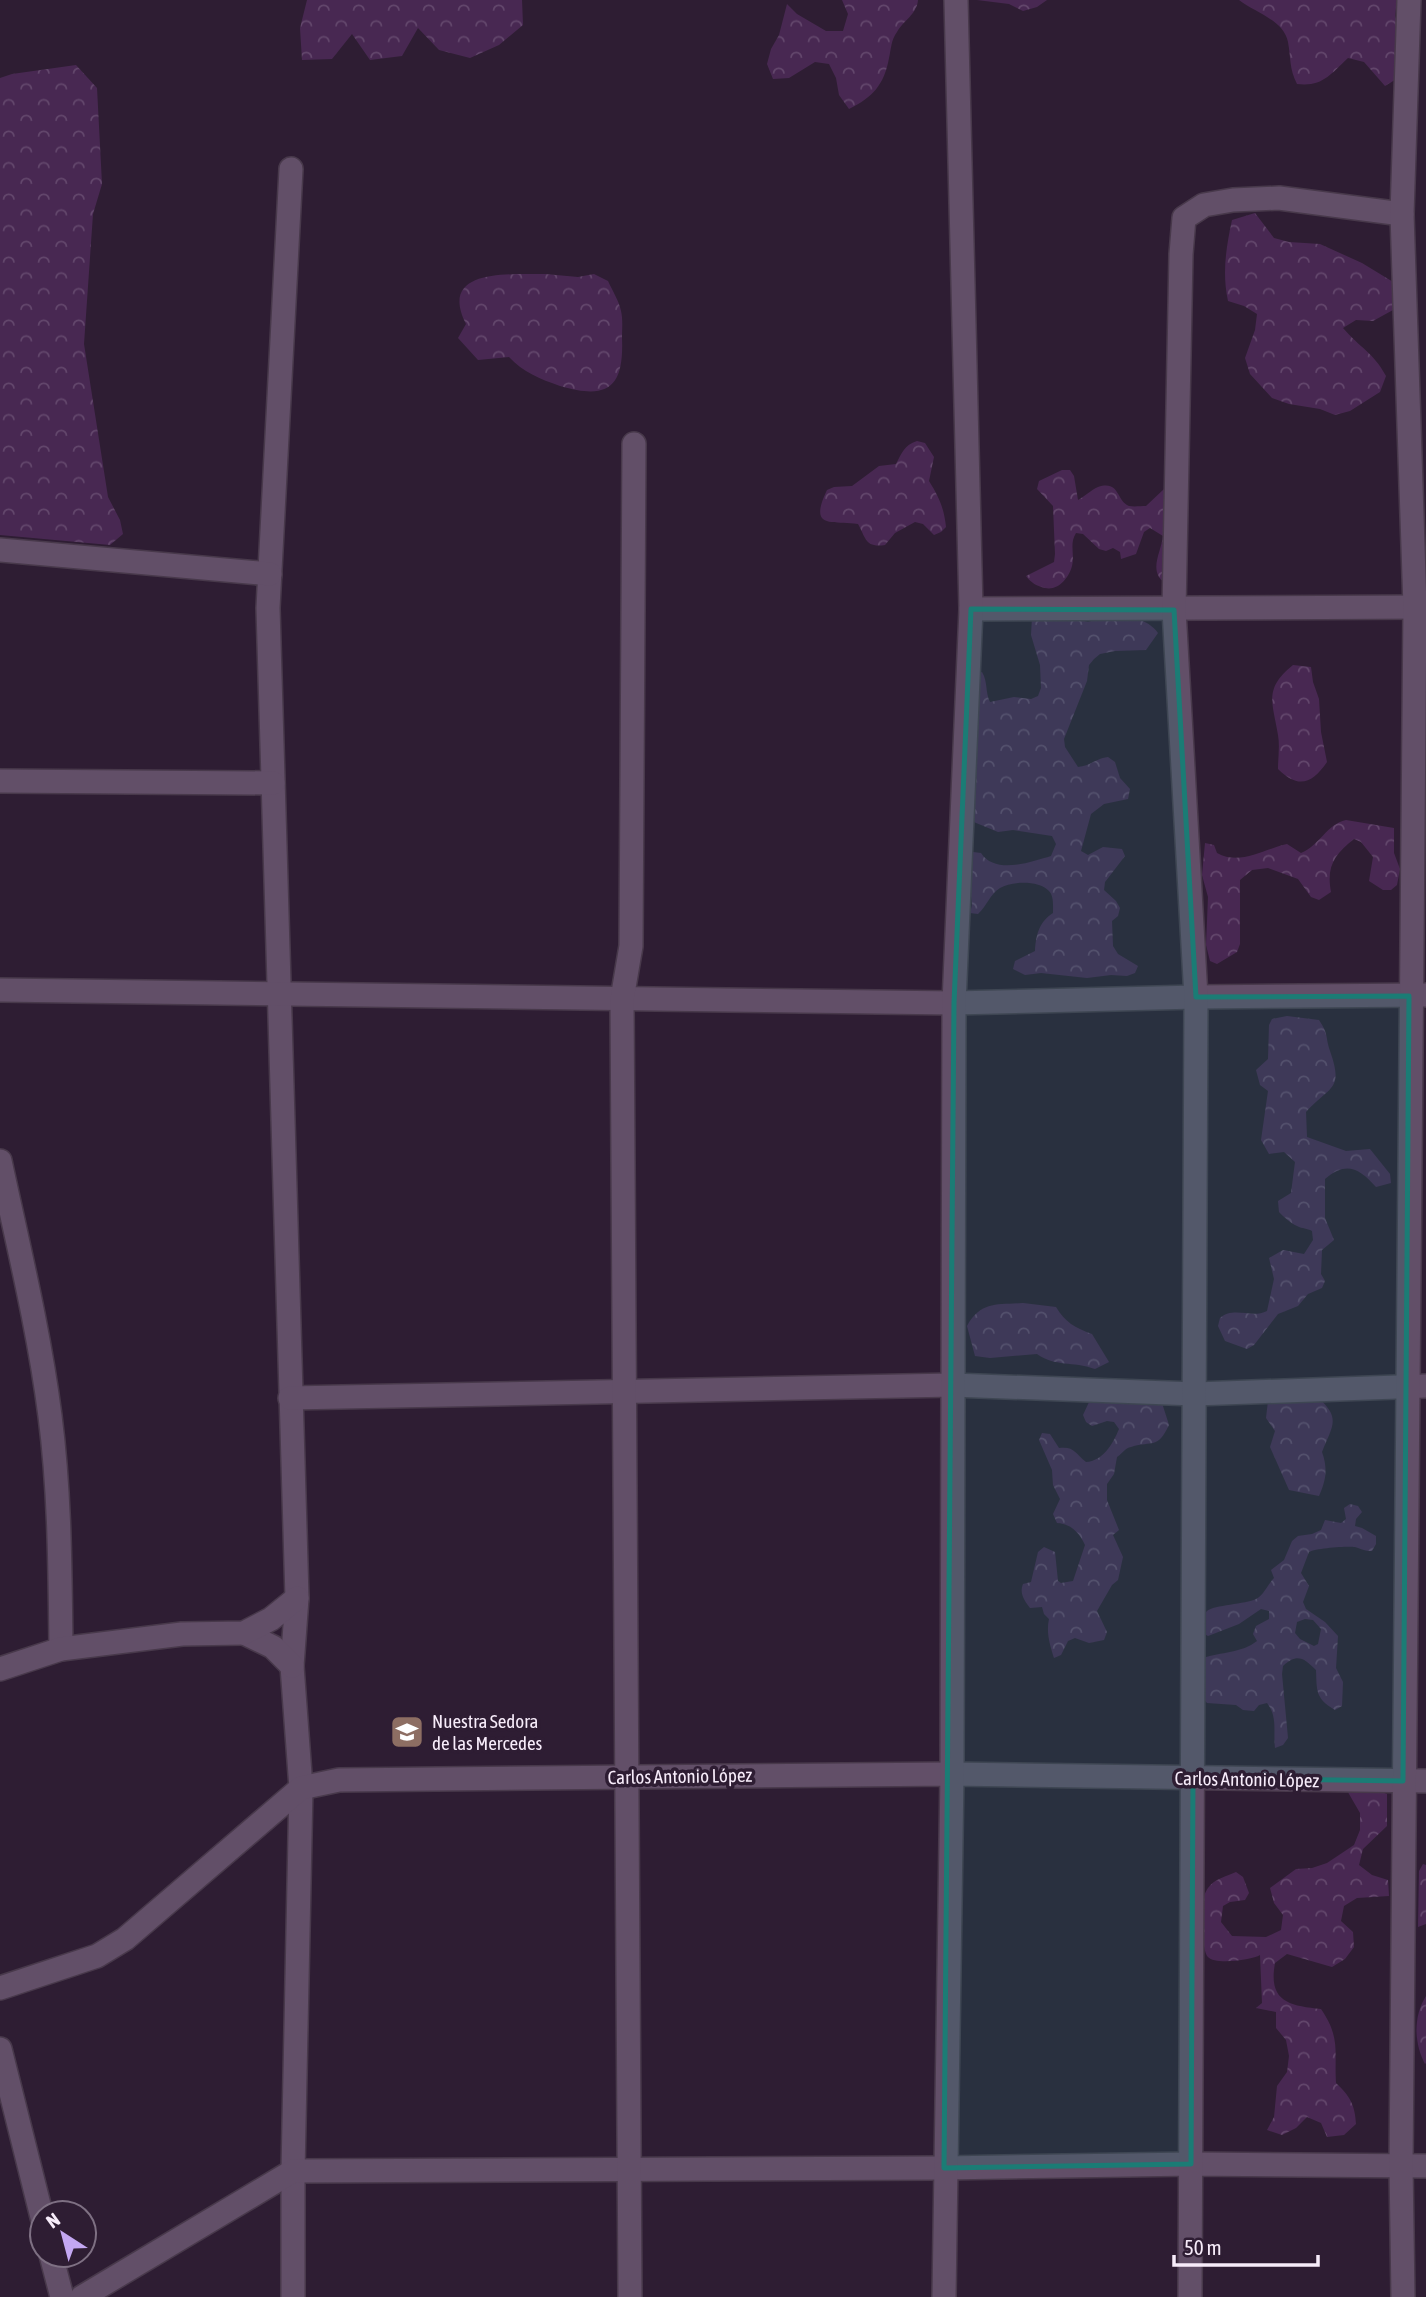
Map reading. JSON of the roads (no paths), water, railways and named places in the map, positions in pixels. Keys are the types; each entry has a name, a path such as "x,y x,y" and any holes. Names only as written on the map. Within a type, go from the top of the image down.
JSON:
{"street":[{"path":"944,2297 952,1774 954,1003 971,609 957,0"},
{"path":"1404,2297 1401,2166 1415,1781 1420,607 1402,214 1409,0"},
{"path":"291,169 268,608 297,1598 292,1666 301,1788 293,2297"},
{"path":"1190,2297 1196,997 1174,610 1184,218 1204,205 1233,200 1279,198 1402,214"},
{"path":"630,2297 622,999 631,946 634,444"},
{"path":"0,550 270,574"},
{"path":"971,609 1420,607"},
{"path":"0,781 273,783"},
{"path":"0,990 954,1003 1196,997 1418,996"},
{"path":"0,1161 35,1322 50,1417 59,1523 61,1649"},
{"path":"290,1398 953,1385 1195,1394 1417,1386"},
{"path":"0,1669 61,1649 182,1634 244,1633 271,1619 297,1598"},
{"path":"244,1633 273,1647 292,1666"},
{"name":"Carlos Antonio López","path":"0,1988 97,1956 125,1939 301,1788 339,1780 952,1774 1415,1781"},
{"path":"0,2049 38,2199"},
{"path":"82,2297 293,2171 1192,2164 1426,2166"},
{"path":"55,2269 62,2297"}],"place":[{"name":"Nuestra Sedora de las Mercedes","path":"407,1732"}]}
